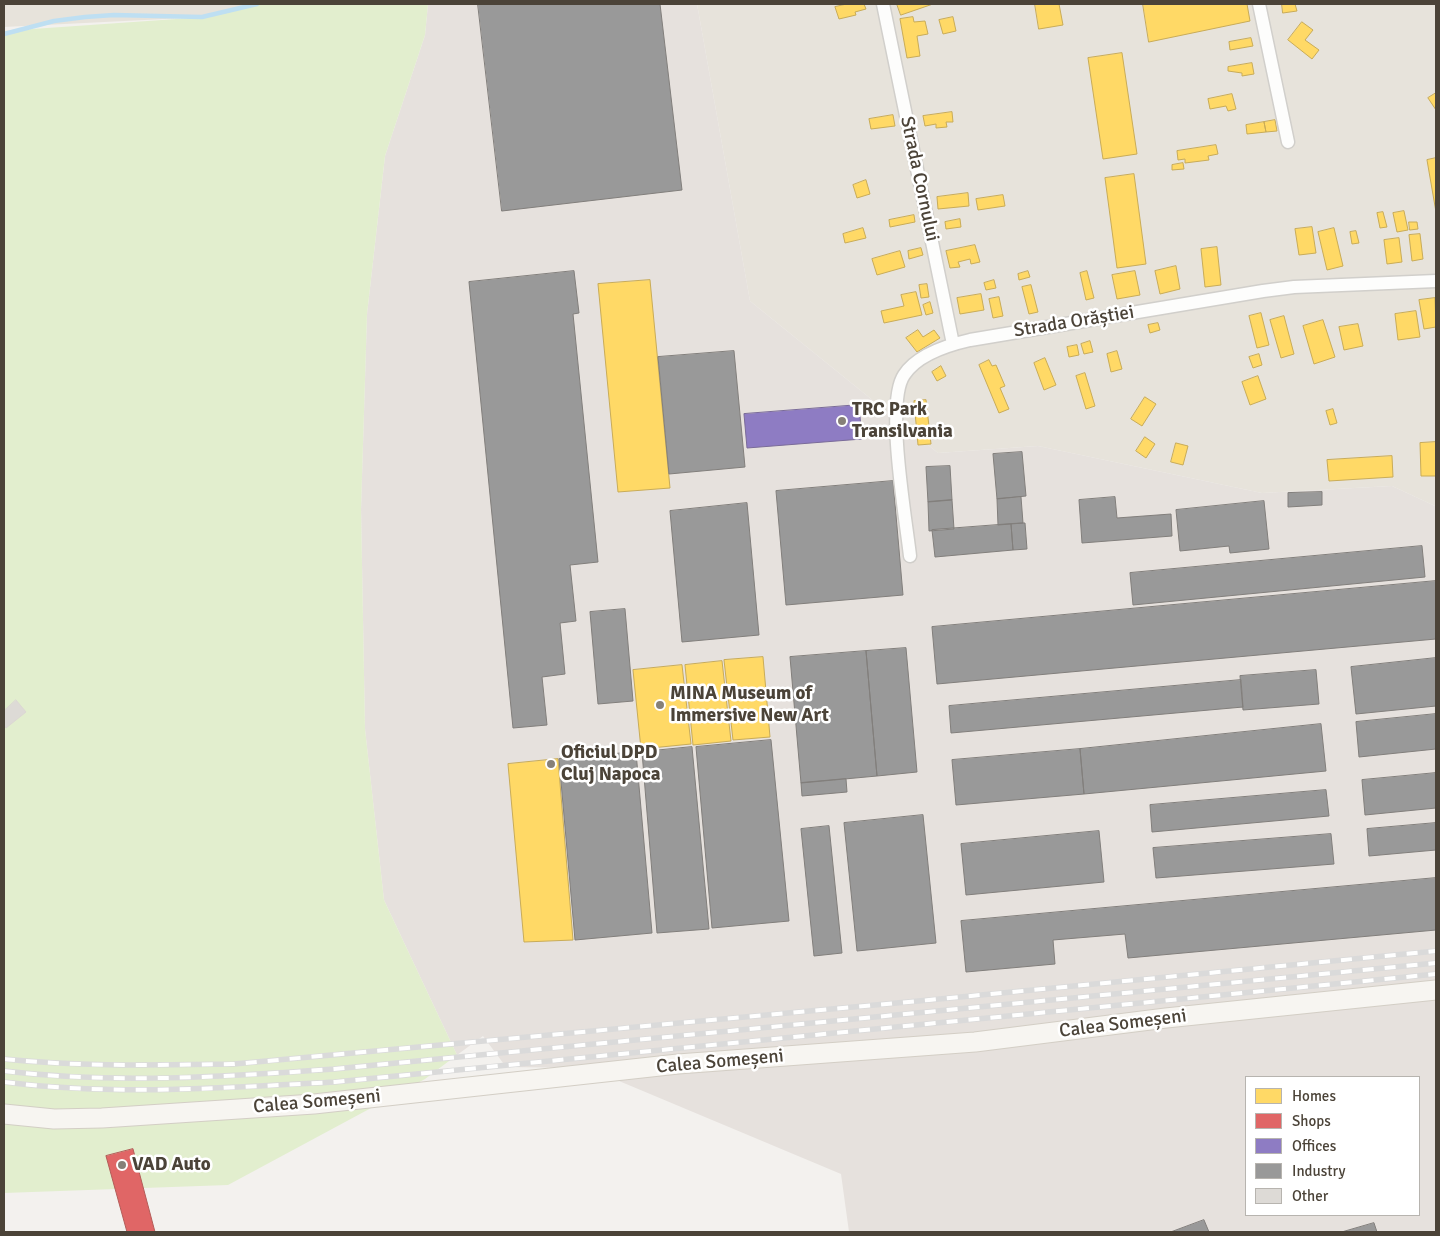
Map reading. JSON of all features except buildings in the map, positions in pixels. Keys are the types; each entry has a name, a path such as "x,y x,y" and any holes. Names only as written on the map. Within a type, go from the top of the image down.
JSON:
{"main road":[{"name":"Calea Someșeni","path":"4,1114 54,1119 102,1118 314,1104 678,1064 975,1042 1168,1018 1436,990"}],"street":[{"path":"1259,4 1288,142"},
{"name":"Strada Cornului","path":"884,9 953,344"},
{"name":"Strada Orăștiei","path":"910,556 895,423 896,395 904,375 916,363 953,344 1008,333 1262,291 1294,287 1436,281"}],"shaded area":[{"path":"4,4 248,4 205,17 4,27"},
{"path":"428,4 697,4 750,301 938,453 1038,446 1262,493 1392,486 1435,506 1436,1232 849,1232 841,1174 588,1068 506,1067 483,1036 457,1055 384,900 365,729 361,509 367,314 385,156 425,35"},
{"path":"697,4 1436,4 1436,513 1435,506 1392,486 1262,493 1038,446 938,453 750,301"}],"green space":[{"path":"248,4 428,4 425,35 385,156 367,314 361,509 365,729 384,900 457,1055 425,1079 228,1185 4,1193 4,31 205,17"}],"waterway":[{"path":"4,34 54,21 85,17 114,15 202,17 257,4"}],"railway":[{"path":"4,1059 90,1064 234,1064 1436,951"},
{"path":"4,1071 86,1077 169,1078 252,1075 334,1069 1436,963"},
{"path":"4,1082 87,1089 128,1090 169,1090 335,1082 1436,974"}],"place":[{"name":"TRC Park Transilvania","path":"842,421"},
{"name":"MINA Museum of Immersive New Art","path":"660,705"},
{"name":"Oficiul DPD Cluj Napoca","path":"551,764"},
{"name":"VAD Auto","path":"122,1165"}]}
